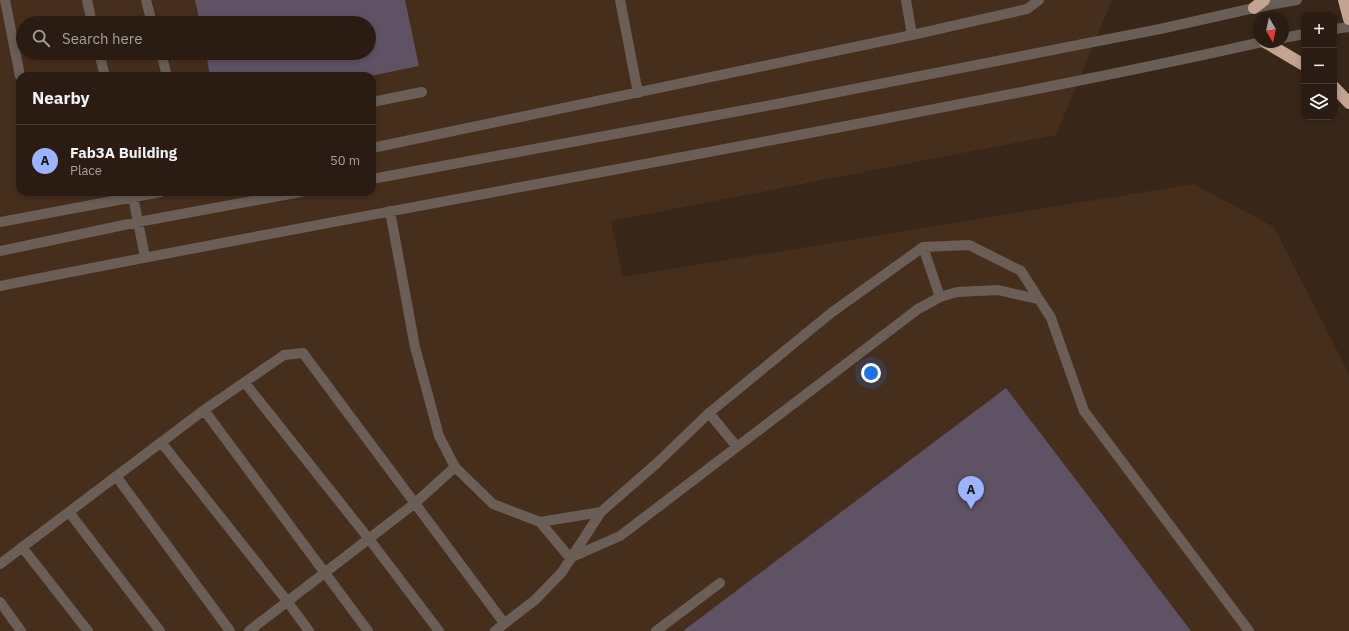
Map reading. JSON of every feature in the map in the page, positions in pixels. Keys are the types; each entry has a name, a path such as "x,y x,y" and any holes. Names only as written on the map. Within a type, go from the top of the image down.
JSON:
{"highway":[{"path":"1344,0 1349,19"},
{"path":"1275,48 1301,63"},
{"path":"1337,90 1349,104"}],"street":[{"path":"5,0 16,56"},
{"path":"87,0 90,16"},
{"path":"146,0 150,16"},
{"path":"620,0 638,93"},
{"path":"906,0 912,35"},
{"path":"376,147 912,35 1027,9 1039,0"},
{"path":"376,178 801,99 1160,29 1259,4 1297,0"},
{"path":"1337,29 1349,27"},
{"path":"1289,37 1301,35"},
{"path":"0,286 145,257 792,137 1159,65 1253,44"},
{"path":"17,60 19,72"},
{"path":"101,60 104,72"},
{"path":"162,60 166,72"},
{"path":"376,101 422,92"},
{"path":"0,222 127,196"},
{"path":"132,196 145,257"},
{"path":"0,251 138,222 279,196"},
{"path":"390,211 415,347 439,436 455,467 493,504 540,522 570,558"},
{"path":"495,631 535,600 562,572 601,512 657,463 708,413 831,313 923,247 969,245 1021,272 1050,318 1084,411 1249,631"},
{"path":"923,247 940,297"},
{"path":"570,558 620,536 918,309 940,297 957,292 998,290 1037,299"},
{"path":"0,564 204,410 284,355 303,353 504,623"},
{"path":"245,383 369,539 439,631"},
{"path":"204,410 368,631"},
{"path":"708,413 737,447"},
{"path":"161,442 309,631"},
{"path":"249,631 414,504 455,467"},
{"path":"116,476 230,631"},
{"path":"69,512 160,631"},
{"path":"540,522 601,512"},
{"path":"22,547 88,631"},
{"path":"656,631 720,583"},
{"path":"0,602 21,631"}],"shaded area":[{"path":"0,0 1112,0 1056,135 611,221 623,277 1193,184 1274,227 1349,374 1349,631 0,631"}],"building":[{"path":"195,0 405,0 419,66 376,75 376,72 209,72 207,60 376,60 376,16 198,16"},
{"path":"1006,388 1191,631 683,631"}],"place":[{"name":"Fab3A Building","path":"971,509"}]}
